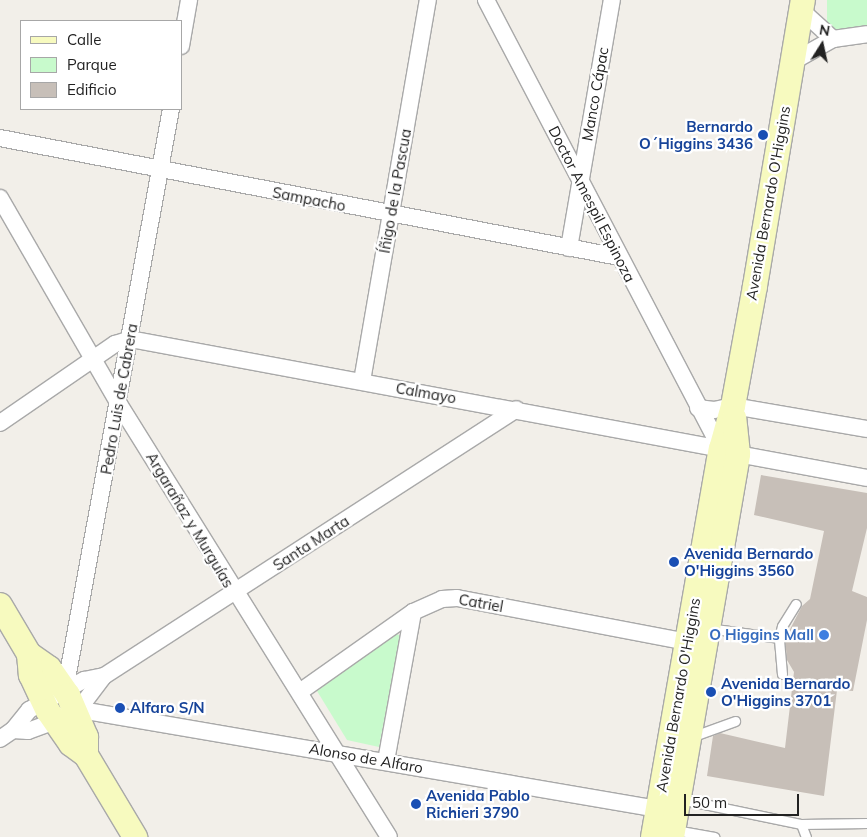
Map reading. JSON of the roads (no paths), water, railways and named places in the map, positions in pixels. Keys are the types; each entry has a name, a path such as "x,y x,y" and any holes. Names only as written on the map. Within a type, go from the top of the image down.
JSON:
{"main road":[{"name":"Avenida Bernardo O'Higgins","path":"665,822 695,631 729,452 733,406 802,6"},
{"path":"0,605 29,654 49,668 71,744 86,755 135,837"},
{"name":"Avenida Bernardo O'Higgins","path":"665,822 689,738 695,631"}],"street":[{"path":"182,40 189,0"},
{"name":"Íñigo de la Pascua","path":"362,381 428,0"},
{"name":"Doctor Amespil Espinoza","path":"486,0 698,408 729,452"},
{"name":"Manco Cápac","path":"568,248 612,0"},
{"path":"802,6 833,39"},
{"path":"792,62 833,39 867,34"},
{"name":"Pedro Luis de Cabrera","path":"59,705 119,404 171,110"},
{"name":"Sampacho","path":"0,138 618,257"},
{"name":"Argarañaz y Murguías","path":"0,198 95,358 119,404 234,593 301,691 389,837"},
{"path":"0,423 115,344 130,339"},
{"name":"Calmayo","path":"130,339 516,409 867,478"},
{"path":"698,408 714,410 733,406 867,429"},
{"name":"Santa Marta","path":"6,735 29,710 59,705 94,693 104,676 516,409"},
{"name":"Catriel","path":"301,691 430,602 457,598 695,631"},
{"path":"386,761 413,612"},
{"name":"Santa Marta","path":"6,735 28,731 59,705"},
{"name":"Alonso de Alfaro","path":"59,705 386,761 665,822"}],"lane":[{"path":"782,674 779,638 782,626 796,604"},
{"path":"695,631 779,638"},
{"path":"689,738 735,721"},
{"path":"665,822 695,804 801,824 867,823"},
{"path":"665,822 714,837"},
{"path":"801,824 806,837"}],"place":[{"name":"Bernardo O´Higgins 3436","path":"763,135"},
{"name":"Avenida Bernardo O'Higgins 3560","path":"674,562"},
{"name":"O Higgins Mall","path":"824,635"},
{"name":"Avenida Bernardo O'Higgins 3701","path":"711,692"},
{"name":"Alfaro S/N","path":"120,708"},
{"name":"Avenida Pablo Richieri 3790","path":"416,804"}]}
